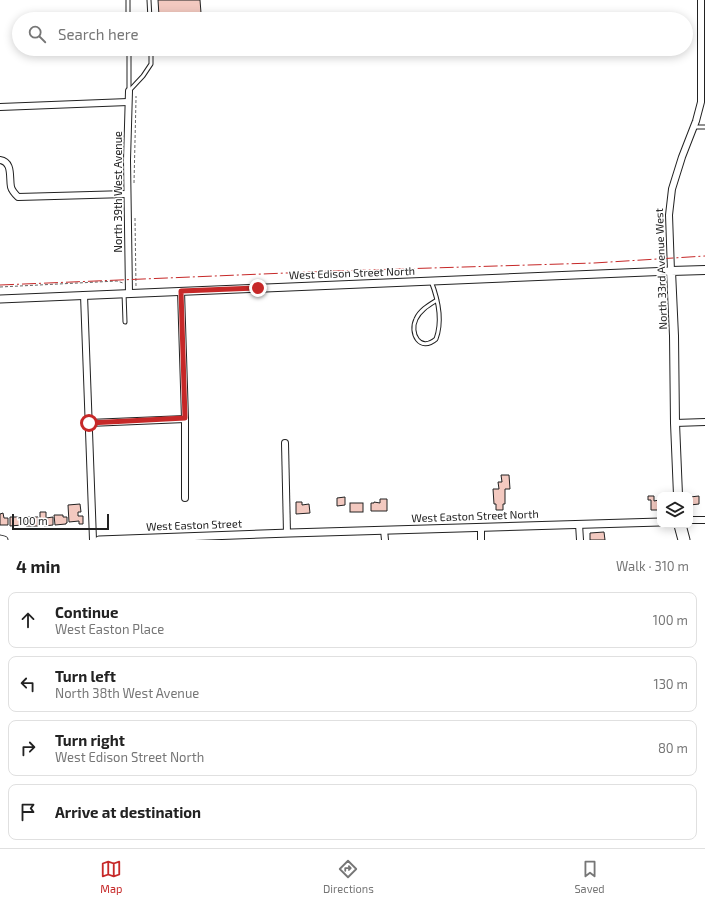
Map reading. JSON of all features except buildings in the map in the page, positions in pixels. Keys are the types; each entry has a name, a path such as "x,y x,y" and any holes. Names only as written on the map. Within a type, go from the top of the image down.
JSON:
{"highway":[{"path":"676,540 678,528"},
{"path":"680,528 684,540"}],"main road":[{"name":"West Edison Street North","path":"671,271 705,270"},
{"name":"North 33rd Avenue West","path":"671,271 678,492"}],"street":[{"name":"North 33rd Avenue West","path":"671,271 669,215 672,189 680,163 700,111 701,102 703,42 701,0"},
{"name":"North 39th West Avenue","path":"130,293 128,283 127,130 128,102 132,91"},
{"path":"0,107 128,102"},
{"path":"0,160 4,160 9,166 11,187 18,197 127,194"},
{"name":"West Edison Street North","path":"0,298 671,271"},
{"path":"181,291 185,418 185,498"},
{"path":"84,295 93,540"},
{"path":"89,423 185,418"},
{"path":"675,423 705,422"},
{"path":"285,444 289,535"},
{"path":"693,520 705,520"},
{"name":"West Easton Street North","path":"289,535 384,530 657,522"},
{"path":"579,524 580,540"},
{"path":"481,527 481,540"},
{"path":"384,530 385,540"},
{"name":"West Easton Street","path":"99,540 289,535"},
{"path":"0,539 4,540"}],"lane":[{"path":"128,0 128,12"},
{"path":"149,0 150,12"},
{"name":"North 39th West Avenue","path":"130,56 132,91"},
{"path":"132,91 151,64 151,56"},
{"path":"694,127 705,127"},
{"path":"431,281 436,293 440,315 440,328 434,342 423,344 418,341 414,324 420,311 437,300"},
{"path":"125,322 130,293"}],"path":[{"path":"132,91 136,99 134,189"},
{"path":"130,293 135,212"},
{"path":"0,287 117,281 128,283"}],"power":[{"path":"0,285 334,271 594,263 705,256"}],"route":[{"path":"89,423 185,418 181,291 258,288"}]}
